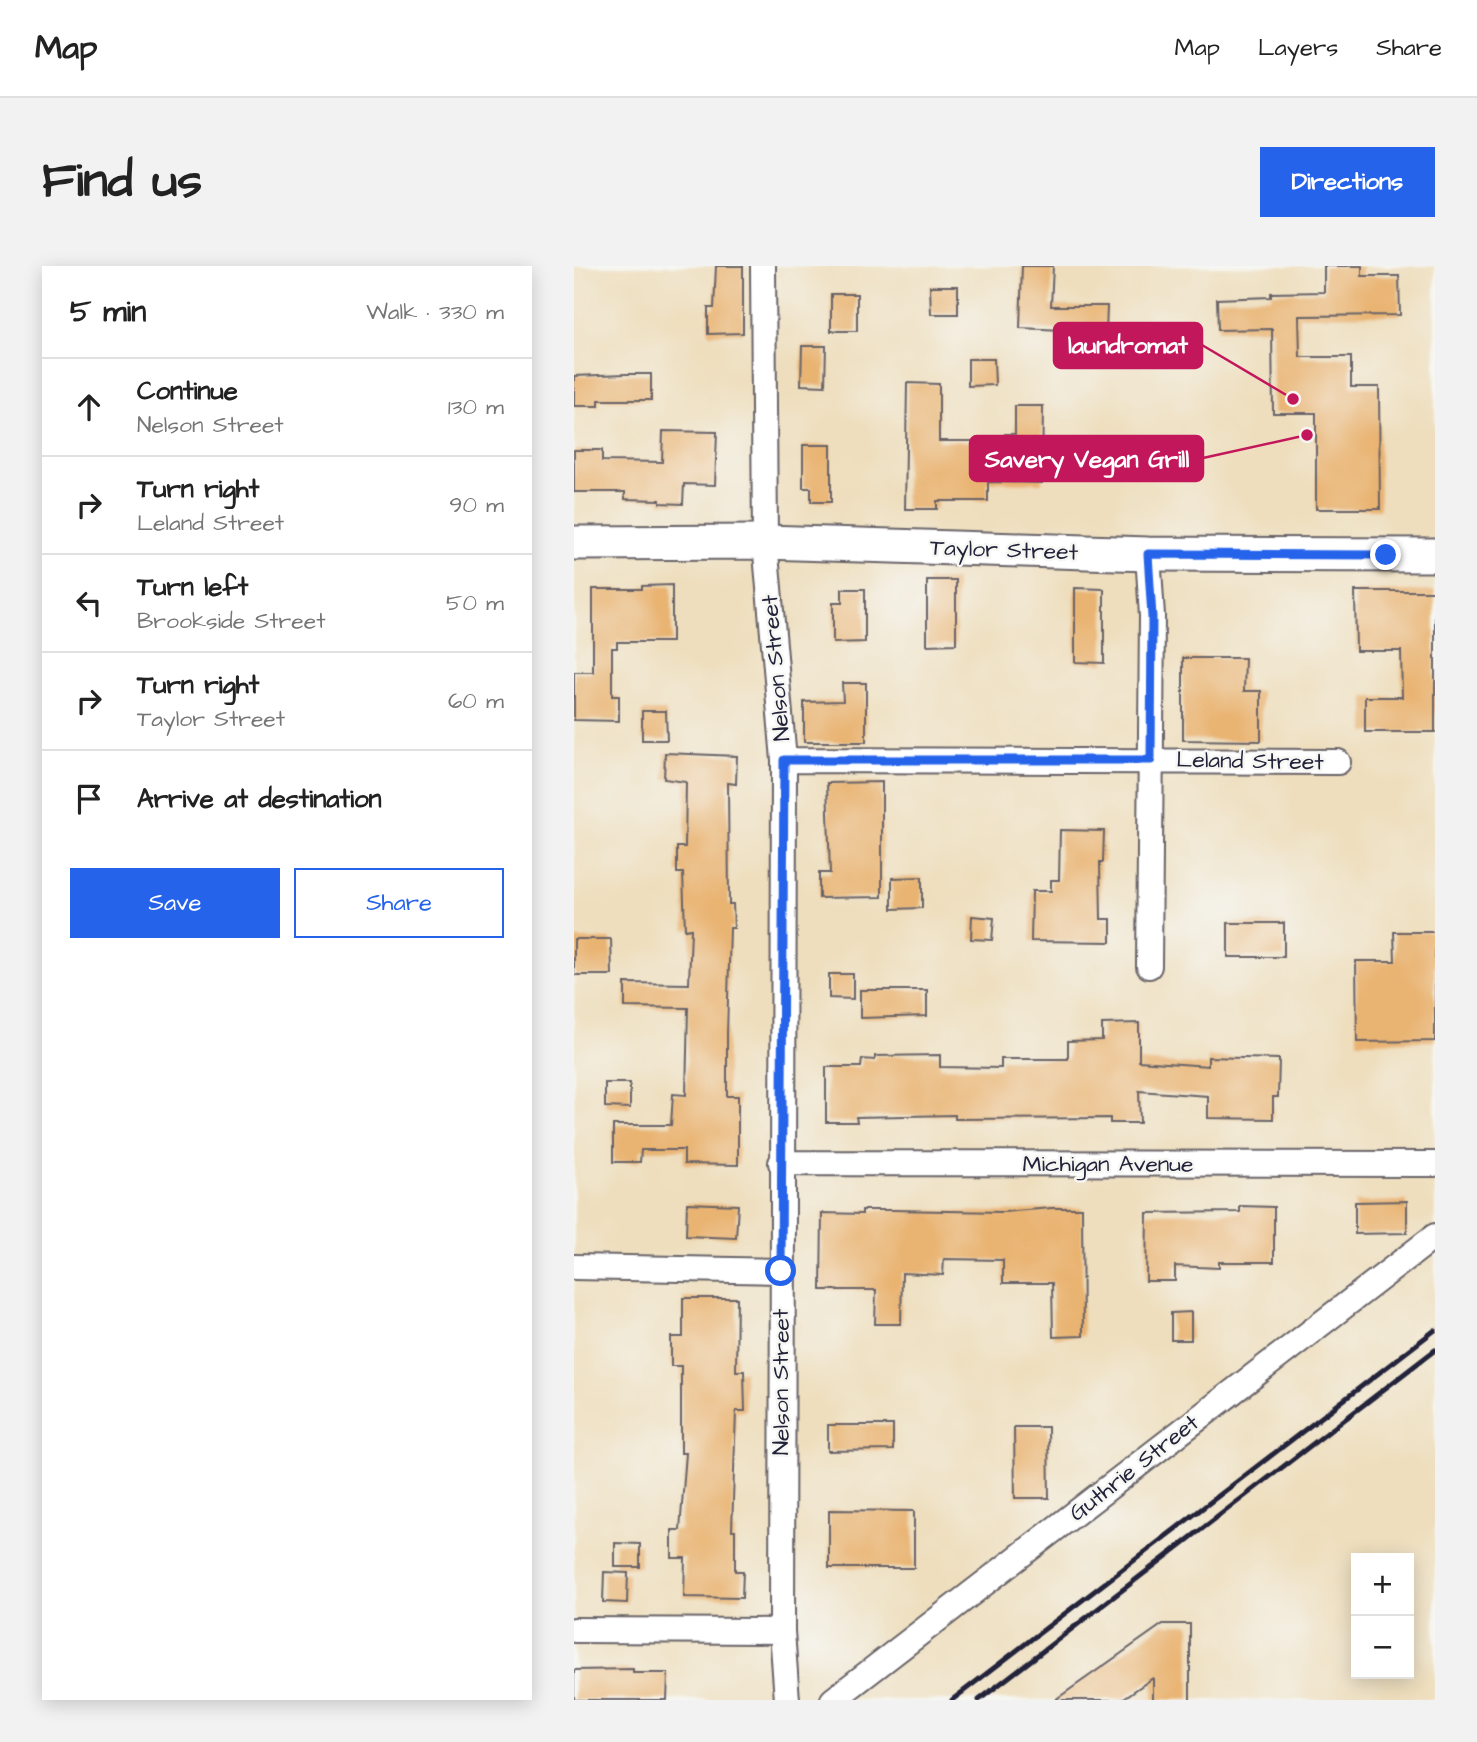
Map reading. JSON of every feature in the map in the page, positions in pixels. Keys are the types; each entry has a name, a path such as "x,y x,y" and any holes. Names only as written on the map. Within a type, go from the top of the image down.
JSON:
{"main road":[{"name":"Taylor Street","path":"574,543 765,542 1148,554 1435,555"}],"street":[{"name":"Nelson Street","path":"763,266 765,542 784,760 782,1631 787,1700"},
{"path":"1148,554 1152,617 1149,967"},
{"name":"Leland Street","path":"784,760 1338,762"},
{"name":"Michigan Avenue","path":"782,1163 1435,1164"},
{"name":"Guthrie Street","path":"833,1700 1435,1236"},
{"path":"574,1267 781,1271"},
{"path":"574,1630 782,1631"}],"building":[{"path":"716,266 743,266 743,333 708,334 708,308 714,308"},
{"path":"1022,266 1053,266 1051,306 1107,306 1106,332 1020,328"},
{"path":"1324,266 1362,266 1362,276 1399,276 1400,315 1299,316 1300,357 1351,357 1351,387 1379,387 1380,509 1316,509 1316,413 1273,413 1272,329 1218,330 1217,299 1271,297 1271,293 1324,292"},
{"path":"930,286 958,286 958,314 931,314"},
{"path":"831,294 857,294 857,331 831,331"},
{"path":"802,346 826,346 825,386 801,385"},
{"path":"968,359 994,359 995,385 968,386"},
{"path":"651,374 651,400 599,400 599,406 574,406 574,376"},
{"path":"907,383 939,384 939,441 1005,441 1005,434 1015,434 1015,406 1043,406 1042,483 988,482 988,501 937,501 937,509 905,509"},
{"path":"663,431 717,432 715,485 684,484 683,504 625,499 625,492 574,492 574,450 602,450 602,461 662,462"},
{"path":"803,445 831,445 831,502 811,502 811,488 803,488"},
{"path":"927,580 956,580 956,644 927,645"},
{"path":"672,585 672,642 617,642 617,648 612,648 612,696 619,696 619,721 574,720 574,672 593,672 593,589 642,589 642,586"},
{"path":"1075,588 1104,589 1104,663 1075,662"},
{"path":"842,589 865,589 865,642 833,643 833,603 842,603"},
{"path":"1355,591 1435,591 1435,732 1365,732 1365,697 1402,697 1401,651 1356,651"},
{"path":"1183,658 1245,658 1244,691 1261,691 1261,741 1183,740"},
{"path":"842,683 866,683 866,742 804,742 804,702 843,701"},
{"path":"642,711 666,711 667,740 642,740"},
{"path":"665,753 737,756 736,784 728,783 729,904 733,904 734,928 730,928 727,1096 738,1096 738,1165 684,1164 684,1150 641,1150 640,1162 613,1162 613,1125 671,1125 673,1094 686,1095 688,1008 625,1007 625,983 689,984 691,929 685,930 683,873 677,873 677,847 685,847 686,782 664,779"},
{"path":"882,782 882,897 819,898 819,873 830,873 827,783"},
{"path":"1060,830 1104,831 1103,862 1100,862 1101,919 1111,919 1111,942 1031,941 1032,891 1051,891 1051,880 1059,880"},
{"path":"922,877 922,908 892,909 892,878"},
{"path":"972,916 994,918 992,940 971,939"},
{"path":"1228,923 1284,923 1284,957 1228,957"},
{"path":"1394,932 1435,932 1435,1041 1357,1042 1356,961 1395,961"},
{"path":"574,939 611,939 612,975 574,975"},
{"path":"829,974 853,974 853,999 829,998"},
{"path":"860,990 927,990 927,1016 860,1018"},
{"path":"1139,1023 1139,1061 1208,1066 1208,1057 1279,1059 1278,1097 1273,1097 1273,1119 1208,1118 1208,1096 1139,1091 1140,1123 1110,1123 1110,1118 955,1119 955,1115 856,1117 857,1122 826,1122 826,1067 861,1067 862,1059 875,1060 875,1056 940,1055 940,1067 1001,1068 1001,1059 1068,1059 1068,1041 1102,1040 1102,1024"},
{"path":"605,1083 630,1083 630,1108 605,1107"},
{"path":"1407,1201 1407,1233 1355,1234 1355,1202"},
{"path":"687,1203 738,1205 736,1238 686,1236"},
{"path":"1240,1206 1274,1207 1274,1262 1219,1262 1219,1268 1175,1266 1175,1281 1146,1281 1147,1213 1240,1212"},
{"path":"1082,1208 1083,1336 1053,1337 1052,1283 1003,1283 1003,1260 944,1259 943,1275 902,1273 901,1324 875,1324 876,1290 821,1290 822,1213 862,1214 862,1210 1003,1212"},
{"path":"683,1298 737,1298 736,1371 744,1371 745,1411 736,1411 732,1530 735,1530 735,1571 743,1571 742,1598 684,1597 685,1558 672,1558 672,1530 680,1530 686,1453 681,1453 681,1366 671,1366 671,1337 683,1337"},
{"path":"1191,1312 1191,1340 1171,1340 1171,1313"},
{"path":"828,1425 893,1425 893,1450 828,1451"},
{"path":"1014,1427 1048,1427 1049,1498 1015,1498"},
{"path":"829,1510 914,1511 914,1568 829,1568"},
{"path":"615,1543 640,1544 640,1567 615,1567"},
{"path":"604,1572 628,1573 627,1603 603,1602"},
{"path":"1163,1624 1190,1624 1190,1700 1153,1700 1153,1678 1121,1700 1055,1700"},
{"path":"633,1669 633,1673 668,1673 667,1700 574,1700 574,1670"}],"railway":[{"path":"952,1700 1435,1330"},
{"path":"979,1700 1435,1350"}],"place":[{"name":"laundromat","path":"1293,399"},
{"name":"Savery Vegan Grill","path":"1307,435"}],"route":[{"path":"781,1271 784,760 1151,760 1152,617 1148,554 1386,555"}]}
